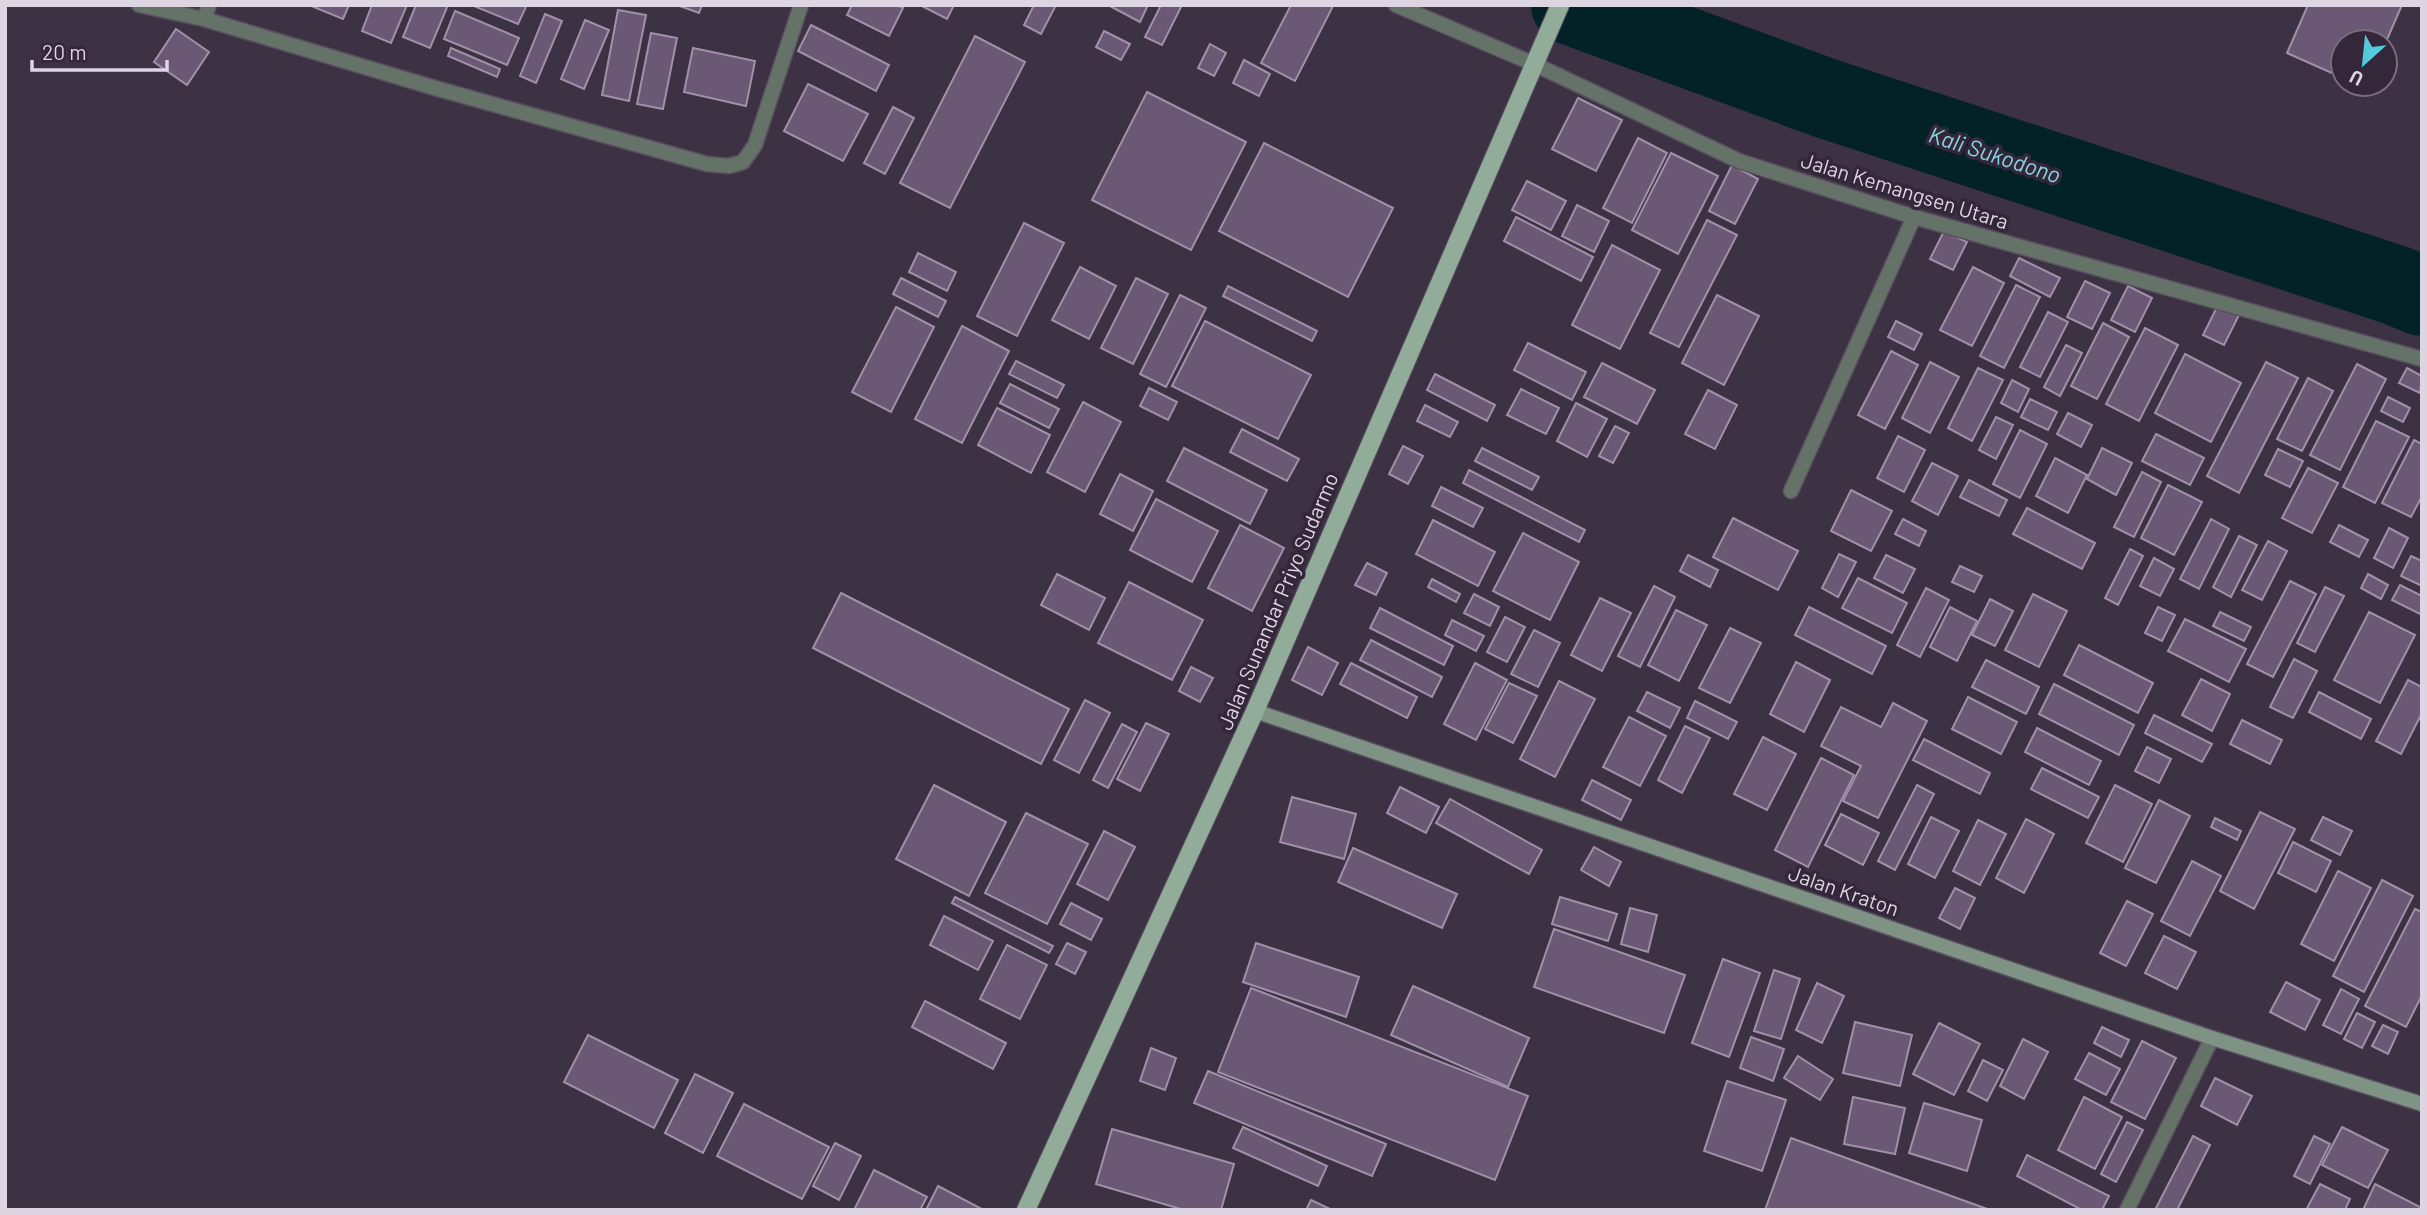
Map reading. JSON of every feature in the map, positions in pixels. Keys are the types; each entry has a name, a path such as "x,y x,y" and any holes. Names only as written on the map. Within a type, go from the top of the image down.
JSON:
{"main road":[{"name":"Jalan Sunandar Priyo Sudarmo","path":"1026,1210 1255,711 1560,5"}],"street":[{"path":"139,5 206,12 435,88 707,164 729,166 743,162 755,145 801,5"},
{"name":"Jalan Kemangsen Utara","path":"1396,5 1534,64 1739,160 1914,217 2422,359"},
{"path":"1791,491 1914,217"},
{"name":"Jalan Kraton","path":"1255,711 2212,1038 2422,1104"},
{"path":"2127,1210 2212,1038"}],"building":[{"path":"309,5 349,5 343,19"},
{"path":"372,5 407,5 391,43 362,31"},
{"path":"416,5 448,5 430,48 403,37"},
{"path":"677,5 702,5 699,13"},
{"path":"852,5 897,5 903,8 889,36 847,15"},
{"path":"920,5 954,5 947,19"},
{"path":"1034,5 1056,5 1041,34 1024,25"},
{"path":"1108,5 1148,5 1140,22"},
{"path":"1161,5 1182,5 1162,45 1145,37"},
{"path":"1291,5 1333,6 1295,81 1261,63"},
{"path":"2308,5 2402,5 2392,28 2329,28 2329,72 2287,53"},
{"path":"474,6 526,7 518,24"},
{"path":"618,10 646,15 629,101 602,95"},
{"path":"455,11 519,38 507,65 444,39"},
{"path":"545,14 562,21 536,83 520,76"},
{"path":"585,20 609,30 584,89 561,79"},
{"path":"811,25 889,65 876,91 798,51"},
{"path":"176,29 209,52 187,85 154,62"},
{"path":"1104,31 1130,44 1121,60 1096,47"},
{"path":"651,33 677,38 663,109 637,104"},
{"path":"975,36 1025,62 950,208 900,183"},
{"path":"1210,44 1226,53 1214,76 1198,68"},
{"path":"451,48 500,69 497,77 448,56"},
{"path":"693,48 755,61 746,106 684,92"},
{"path":"1244,60 1270,74 1259,96 1233,83"},
{"path":"808,84 868,114 843,161 784,131"},
{"path":"1147,92 1246,142 1191,250 1092,200"},
{"path":"1578,98 1622,120 1596,171 1552,149"},
{"path":"893,107 914,118 885,174 864,163"},
{"path":"1638,138 1667,153 1632,223 1603,208"},
{"path":"1264,143 1393,208 1348,297 1219,231"},
{"path":"1671,153 1718,176 1678,254 1632,230"},
{"path":"1732,165 1758,179 1735,224 1709,211"},
{"path":"1527,181 1566,201 1551,230 1512,210"},
{"path":"1577,205 1609,221 1594,252 1562,236"},
{"path":"1516,217 1593,257 1581,281 1504,241"},
{"path":"1707,220 1737,235 1679,347 1650,333"},
{"path":"1024,223 1064,243 1017,336 977,316"},
{"path":"1944,231 1967,242 1953,270 1930,259"},
{"path":"1612,245 1660,270 1620,349 1572,325"},
{"path":"918,253 956,272 947,291 909,272"},
{"path":"2019,258 2060,278 2050,297 2010,276"},
{"path":"1080,267 1116,286 1089,339 1052,320"},
{"path":"1973,267 2004,283 1972,346 1940,330"},
{"path":"901,278 946,301 938,317 893,294"},
{"path":"1136,278 1168,294 1133,364 1101,348"},
{"path":"2085,281 2110,293 2092,329 2067,317"},
{"path":"2016,285 2040,297 2004,368 1980,356"},
{"path":"1228,286 1317,331 1312,341 1223,296"},
{"path":"2128,286 2152,298 2135,332 2111,320"},
{"path":"1180,295 1206,308 1166,387 1140,374"},
{"path":"1717,295 1759,316 1724,385 1682,363"},
{"path":"2218,305 2239,315 2224,345 2203,335"},
{"path":"896,307 934,327 891,412 852,392"},
{"path":"2048,312 2068,322 2040,377 2020,367"},
{"path":"1205,321 1311,375 1278,439 1172,386"},
{"path":"1896,321 1922,334 1914,350 1888,337"},
{"path":"2103,323 2129,337 2097,399 2071,386"},
{"path":"962,326 1009,351 962,443 915,419"},
{"path":"2145,328 2178,345 2139,421 2106,404"},
{"path":"1528,343 1586,372 1572,400 1514,370"},
{"path":"2066,345 2082,353 2060,396 2044,387"},
{"path":"1891,351 1918,365 1885,429 1858,415"},
{"path":"2185,354 2241,383 2211,442 2155,413"},
{"path":"1016,361 1064,385 1057,398 1009,374"},
{"path":"1930,362 1959,377 1930,433 1902,418"},
{"path":"2266,362 2298,378 2239,493 2207,476"},
{"path":"1602,363 1655,390 1637,424 1584,397"},
{"path":"2357,364 2386,379 2340,470 2310,455"},
{"path":"1978,368 2003,380 1972,441 1948,428"},
{"path":"2407,368 2422,376 2420,393 2399,383"},
{"path":"1435,374 1495,405 1487,421 1427,390"},
{"path":"2308,378 2333,391 2302,451 2277,439"},
{"path":"2012,380 2029,389 2018,412 2001,403"},
{"path":"1010,384 1059,409 1049,428 1000,403"},
{"path":"1149,388 1177,402 1168,420 1140,406"},
{"path":"1521,389 1559,408 1546,434 1507,415"},
{"path":"1708,390 1737,405 1715,449 1685,434"},
{"path":"2388,397 2410,408 2403,422 2381,411"},
{"path":"2030,399 2057,412 2048,430 2021,417"},
{"path":"1083,402 1121,422 1085,492 1047,472"},
{"path":"1576,403 1607,419 1587,457 1557,441"},
{"path":"1425,405 1458,422 1450,437 1417,421"},
{"path":"997,408 1050,435 1031,473 978,445"},
{"path":"2068,413 2092,425 2081,447 2057,434"},
{"path":"1996,417 2013,425 1996,459 1979,450"},
{"path":"2376,421 2409,437 2375,503 2343,487"},
{"path":"1615,426 1629,433 1613,463 1599,456"},
{"path":"1242,429 1299,459 1287,481 1230,452"},
{"path":"2020,430 2047,444 2020,498 1993,484"},
{"path":"2156,434 2204,458 2190,485 2142,461"},
{"path":"1898,436 1925,450 1904,492 1877,478"},
{"path":"2414,440 2422,444 2422,496 2411,517 2382,503"},
{"path":"1403,446 1423,456 1408,484 1389,474"},
{"path":"1184,448 1267,490 1250,524 1167,481"},
{"path":"1482,448 1539,477 1532,490 1475,461"},
{"path":"2102,448 2132,463 2116,495 2087,479"},
{"path":"2278,449 2303,461 2290,487 2265,475"},
{"path":"2055,458 2087,475 2068,513 2036,496"},
{"path":"1932,463 1958,476 1938,515 1912,501"},
{"path":"2308,468 2338,483 2312,533 2282,518"},
{"path":"1469,470 1585,530 1579,542 1463,483"},
{"path":"2142,472 2161,482 2134,537 2114,527"},
{"path":"1120,474 1153,491 1133,531 1100,514"},
{"path":"1969,480 2007,500 1999,516 1960,497"},
{"path":"2168,485 2202,502 2174,555 2141,538"},
{"path":"1441,487 1483,508 1473,527 1432,506"},
{"path":"1851,490 1892,511 1871,551 1831,531"},
{"path":"1156,499 1218,531 1192,582 1130,550"},
{"path":"2027,508 2095,543 2082,569 2013,534"},
{"path":"1733,518 1798,551 1778,590 1713,557"},
{"path":"1903,519 1926,531 1919,546 1895,534"},
{"path":"2211,519 2229,529 2199,589 2180,579"},
{"path":"1433,520 1495,552 1478,586 1416,554"},
{"path":"1240,525 1284,548 1252,611 1208,588"},
{"path":"2339,525 2368,540 2359,557 2330,542"},
{"path":"2389,528 2408,538 2393,568 2374,558"},
{"path":"1523,533 1579,562 1550,620 1493,591"},
{"path":"2239,536 2257,545 2231,597 2213,587"},
{"path":"2268,541 2287,551 2262,600 2242,590"},
{"path":"2130,549 2143,556 2118,605 2105,598"},
{"path":"1839,554 1856,562 1838,597 1822,588"},
{"path":"1688,555 1718,570 1710,587 1680,571"},
{"path":"1886,555 1915,569 1903,593 1874,578"},
{"path":"2411,556 2422,561 2422,586 2401,576"},
{"path":"2154,558 2174,569 2160,596 2140,586"},
{"path":"1367,563 1387,573 1376,595 1355,585"},
{"path":"1960,566 1982,576 1974,592 1952,582"},
{"path":"1057,574 1105,598 1089,630 1041,605"},
{"path":"2368,574 2388,585 2381,599 2361,588"},
{"path":"1858,578 1907,603 1892,633 1842,608"},
{"path":"1432,579 1460,594 1456,602 1428,587"},
{"path":"2290,581 2316,594 2273,677 2247,664"},
{"path":"1129,582 1203,620 1172,680 1098,643"},
{"path":"2400,585 2422,596 2422,615 2392,600"},
{"path":"1654,586 1675,597 1640,667 1618,656"},
{"path":"2325,587 2344,596 2315,652 2297,643"},
{"path":"1926,588 1949,600 1920,657 1897,645"},
{"path":"841,593 1069,709 1041,764 813,648"},
{"path":"1474,594 1499,607 1490,626 1464,613"},
{"path":"2033,594 2067,611 2039,667 2005,650"},
{"path":"1600,598 1631,613 1602,671 1571,655"},
{"path":"1990,599 2013,611 1995,646 1972,635"},
{"path":"1809,607 1886,646 1872,674 1795,635"},
{"path":"1950,607 1977,621 1957,661 1930,647"},
{"path":"2158,607 2175,615 2162,641 2145,633"},
{"path":"1380,608 1453,646 1444,665 1370,628"},
{"path":"1676,610 1707,625 1679,681 1648,665"},
{"path":"2220,612 2251,627 2244,641 2213,626"},
{"path":"2369,612 2415,635 2380,703 2334,680"},
{"path":"1505,617 1525,627 1507,662 1487,652"},
{"path":"2185,619 2246,649 2229,682 2168,651"},
{"path":"1452,620 1484,636 1476,651 1445,635"},
{"path":"1730,628 1761,643 1730,703 1699,688"},
{"path":"1534,630 1560,643 1538,687 1511,674"},
{"path":"1371,640 1442,677 1432,697 1360,660"},
{"path":"2079,645 2153,683 2138,713 2064,675"},
{"path":"1308,647 1338,663 1322,695 1292,680"},
{"path":"2294,659 2317,671 2293,718 2270,707"},
{"path":"1986,660 2039,687 2026,714 1972,687"},
{"path":"1796,662 1830,680 1804,732 1770,714"},
{"path":"1351,663 1417,697 1407,718 1340,684"},
{"path":"1475,663 1507,680 1476,740 1444,724"},
{"path":"1191,667 1213,678 1200,702 1179,691"},
{"path":"2201,679 2230,694 2212,731 2182,715"},
{"path":"2408,680 2422,687 2422,713 2401,754 2376,741"},
{"path":"1559,681 1595,699 1555,777 1520,759"},
{"path":"1509,683 1537,696 1513,743 1485,729"},
{"path":"2054,684 2134,725 2119,755 2039,714"},
{"path":"1647,692 1680,708 1670,728 1637,711"},
{"path":"2319,692 2371,719 2361,739 2309,712"},
{"path":"1968,697 2017,722 2001,754 1952,729"},
{"path":"1085,700 1110,713 1079,773 1054,760"},
{"path":"1695,701 1737,722 1728,739 1687,718"},
{"path":"1893,703 1927,721 1878,818 1843,801 1861,766 1821,746 1841,707 1881,727"},
{"path":"2154,715 2212,744 2202,762 2145,733"},
{"path":"1629,717 1666,736 1640,786 1603,767"},
{"path":"2242,720 2282,740 2270,764 2230,744"},
{"path":"1146,723 1169,734 1140,791 1117,779"},
{"path":"1122,724 1137,732 1108,788 1093,780"},
{"path":"1685,726 1710,738 1682,793 1658,780"},
{"path":"2037,728 2101,761 2089,785 2025,752"},
{"path":"1763,737 1796,754 1767,810 1734,794"},
{"path":"1924,739 1990,773 1980,794 1913,760"},
{"path":"2147,747 2171,759 2159,783 2135,771"},
{"path":"1821,758 1854,775 1808,867 1775,850"},
{"path":"2042,768 2099,797 2088,818 2031,789"},
{"path":"1592,780 1631,800 1621,820 1582,800"},
{"path":"934,785 1006,822 969,896 896,859"},
{"path":"1917,785 1934,794 1895,870 1878,861"},
{"path":"2115,785 2152,804 2123,862 2086,843"},
{"path":"1400,787 1439,807 1426,833 1387,813"},
{"path":"1292,797 1356,814 1344,859 1280,842"},
{"path":"1450,799 1542,850 1529,874 1436,823"},
{"path":"2159,800 2190,816 2156,883 2125,868"},
{"path":"2260,812 2295,829 2254,909 2220,891"},
{"path":"1026,813 1088,844 1047,924 985,893"},
{"path":"1841,814 1879,833 1863,865 1825,845"},
{"path":"1931,817 1959,831 1935,878 1908,864"},
{"path":"2323,817 2352,831 2340,855 2311,840"},
{"path":"2215,818 2241,831 2237,840 2211,827"},
{"path":"2026,819 2054,834 2024,893 1996,878"},
{"path":"1978,820 2006,834 1980,885 1953,871"},
{"path":"1104,831 1135,847 1108,900 1077,884"},
{"path":"2293,842 2331,861 2316,892 2278,873"},
{"path":"1594,847 1621,862 1609,886 1581,870"},
{"path":"1353,848 1457,894 1442,928 1338,882"},
{"path":"2192,861 2221,876 2190,936 2161,921"},
{"path":"2338,871 2371,888 2334,961 2301,944"},
{"path":"2382,880 2413,896 2364,992 2333,976"},
{"path":"1955,888 1975,898 1960,929 1939,918"},
{"path":"955,897 1053,946 1049,953 952,903"},
{"path":"1560,897 1617,914 1608,941 1552,924"},
{"path":"2127,901 2153,914 2126,966 2100,953"},
{"path":"1071,903 1102,919 1091,940 1060,924"},
{"path":"1630,908 1657,915 1648,952 1621,944"},
{"path":"2415,909 2422,912 2422,995 2406,1027 2365,1006"},
{"path":"944,916 993,941 978,970 930,945"},
{"path":"1554,929 1685,975 1664,1033 1534,987"},
{"path":"2164,936 2196,952 2177,989 2145,973"},
{"path":"1067,943 1086,952 1075,974 1056,964"},
{"path":"1256,943 1359,977 1346,1017 1243,982"},
{"path":"1007,945 1047,965 1020,1019 980,999"},
{"path":"1723,959 1760,973 1729,1057 1692,1043"},
{"path":"1774,970 1800,979 1781,1039 1754,1031"},
{"path":"2286,982 2320,1000 2305,1030 2270,1012"},
{"path":"1817,983 1844,996 1822,1043 1796,1030"},
{"path":"1413,986 1529,1038 1508,1087 1391,1035"},
{"path":"1251,988 1528,1096 1495,1180 1218,1072"},
{"path":"2341,989 2359,999 2341,1034 2323,1025"},
{"path":"925,1001 1006,1043 993,1069 912,1027"},
{"path":"2357,1013 2375,1022 2362,1048 2344,1039"},
{"path":"1855,1022 1912,1035 1900,1086 1843,1073"},
{"path":"1939,1023 1980,1044 1954,1095 1913,1074"},
{"path":"2383,1025 2398,1032 2388,1054 2372,1046"},
{"path":"2102,1027 2129,1040 2121,1057 2094,1043"},
{"path":"588,1035 678,1080 654,1128 564,1082"},
{"path":"1751,1037 1784,1049 1773,1081 1740,1068"},
{"path":"2023,1039 2048,1052 2024,1099 2000,1086"},
{"path":"2142,1041 2176,1058 2145,1119 2111,1102"},
{"path":"1151,1048 1176,1058 1165,1090 1140,1081"},
{"path":"2089,1053 2120,1069 2106,1095 2075,1079"},
{"path":"1798,1056 1833,1079 1820,1100 1784,1078"},
{"path":"1983,1060 2003,1070 1987,1101 1968,1091"},
{"path":"1208,1071 1386,1144 1372,1176 1194,1103"},
{"path":"695,1074 733,1093 703,1153 665,1133"},
{"path":"2215,1078 2252,1096 2237,1125 2201,1106"},
{"path":"1727,1081 1786,1100 1762,1171 1704,1151"},
{"path":"1853,1097 1905,1108 1895,1154 1844,1144"},
{"path":"2084,1097 2122,1117 2095,1169 2058,1150"},
{"path":"1924,1103 1982,1120 1967,1171 1909,1153"},
{"path":"744,1104 829,1147 802,1199 717,1156"},
{"path":"2127,1122 2143,1130 2116,1182 2101,1174"},
{"path":"1243,1127 1327,1166 1318,1186 1233,1148"},
{"path":"2342,1127 2388,1150 2368,1188 2322,1165"},
{"path":"1112,1129 1234,1164 1221,1210 1184,1210 1096,1184"},
{"path":"2193,1136 2210,1145 2177,1210 2155,1210"},
{"path":"2314,1136 2330,1144 2310,1184 2294,1176"},
{"path":"1791,1138 1990,1210 1765,1210"},
{"path":"835,1143 861,1156 839,1200 813,1186"},
{"path":"2027,1155 2109,1196 2102,1210 2082,1210 2017,1176"},
{"path":"874,1170 927,1197 920,1210 854,1210"},
{"path":"2320,1184 2350,1199 2345,1210 2306,1210"},
{"path":"2375,1184 2422,1208 2422,1210 2363,1210"},
{"path":"938,1186 982,1209 982,1210 926,1210"},
{"path":"1311,1200 1332,1210 1306,1210"}],"waterway":[{"name":"Kali Sukodono","path":"1571,5 1825,98 2422,296"}]}
